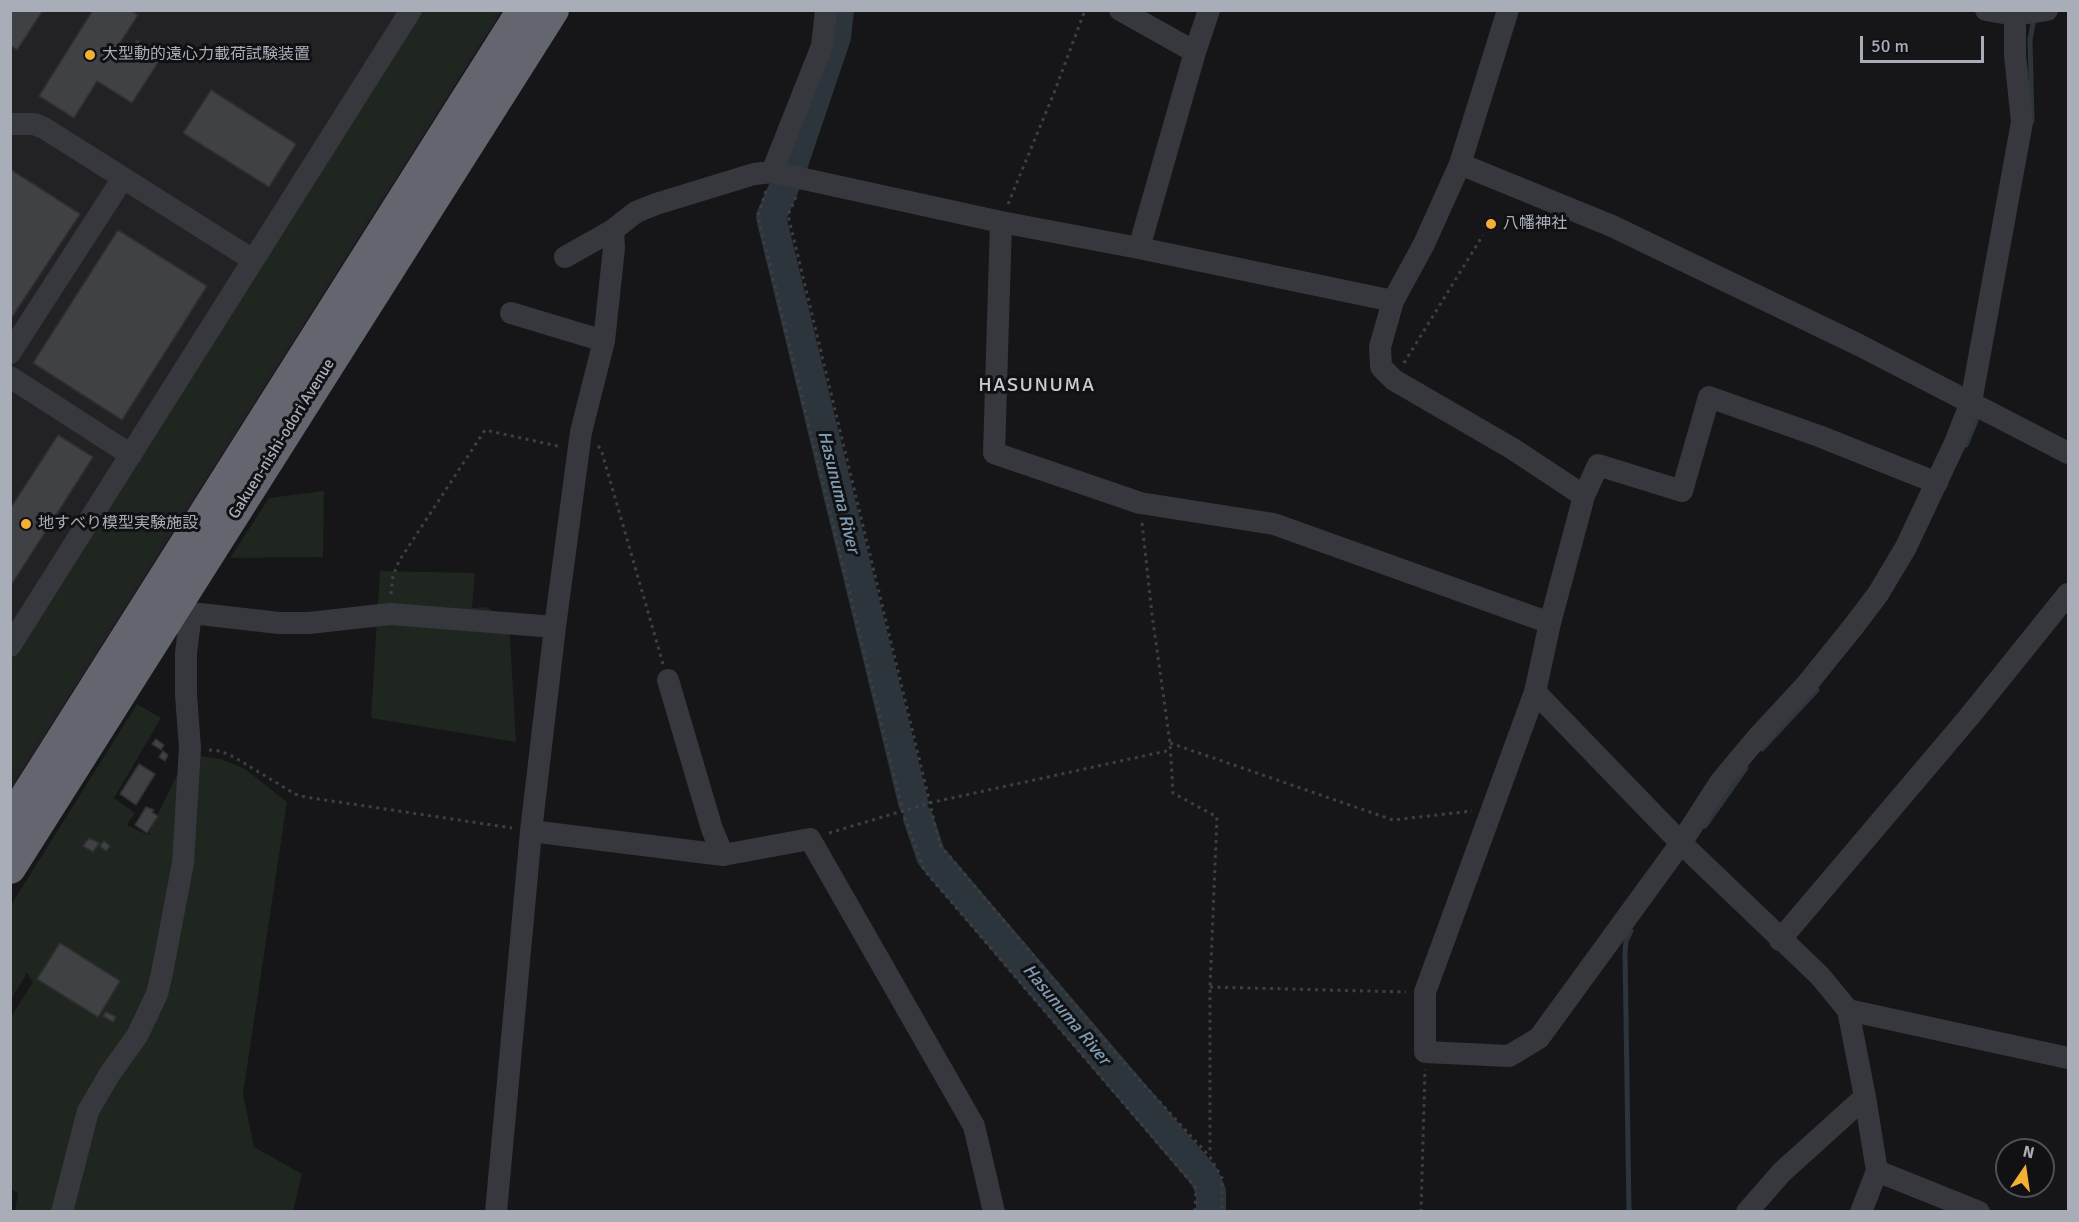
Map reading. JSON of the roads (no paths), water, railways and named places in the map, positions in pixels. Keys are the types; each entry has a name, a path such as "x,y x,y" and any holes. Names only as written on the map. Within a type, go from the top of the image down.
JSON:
{"highway":[{"name":"Gakuen-nishi-odori Avenue","path":"10,822 523,10"},
{"name":"Gakuen-nishi-odori Avenue","path":"10,868 185,609 307,399 553,10"}],"street":[{"path":"10,646 411,10"},
{"path":"772,172 822,46 826,10"},
{"path":"1120,10 1195,52"},
{"path":"1139,248 1209,10"},
{"path":"1508,10 1460,164 1424,244 1393,301 1380,347 1381,367 1394,380 1513,449 1584,496"},
{"path":"1986,10 2015,15 2042,11"},
{"path":"1937,483 1819,436 1709,398 1682,491 1598,465 1584,496 1550,623 1535,692 1425,992 1425,1052 1509,1056 1539,1038 1681,843 1721,781 1807,684 1878,594 1906,548 1937,483 1971,402 2022,123 2015,55 2015,15"},
{"path":"10,124 34,124 44,128 253,260"},
{"path":"1460,164 1612,226 1859,345 2068,453"},
{"path":"565,257 614,230 636,212 754,174 772,172 1001,222 1393,301"},
{"path":"10,353 123,178"},
{"path":"1001,222 994,453 1140,503 1274,524 1550,623"},
{"path":"496,1212 531,831 555,627 580,442 604,341 614,230"},
{"path":"511,313 604,341"},
{"path":"10,377 131,455"},
{"path":"1780,940 1969,717 2068,594"},
{"path":"62,1212 88,1111 111,1072 137,1036 157,994 183,863 190,748 185,609 289,623 390,614 555,627"},
{"path":"668,680 712,829 723,855"},
{"path":"1535,692 1681,843 1820,976 1848,1010 1877,1171 1862,1212"},
{"path":"531,831 723,855 810,839 974,1126 994,1212"},
{"path":"1848,1010 2068,1058"},
{"path":"1747,1212 1782,1172 1865,1097"},
{"path":"1877,1171 1979,1212"}],"waterway":[{"name":"Hasunuma River","path":"792,167 836,37 839,10"},
{"path":"2032,121 2030,40 2033,24"},
{"name":"Hasunuma River","path":"785,185 771,217 913,802"},
{"path":"1966,445 1978,416"},
{"path":"1762,749 1817,690"},
{"path":"1705,826 1746,768"},
{"name":"Hasunuma River","path":"918,818 931,856 1204,1176 1211,1192 1211,1212"},
{"path":"1629,1212 1625,953 1626,941 1631,931"}],"place":[{"name":"大型動的遠心力載荷試験装置","path":"90,55"},
{"name":"八幡神社","path":"1491,224"},
{"name":"地すべり模型実験施設","path":"26,524"}],"district":[{"name":"HASUNUMA","path":"1037,386"}]}
